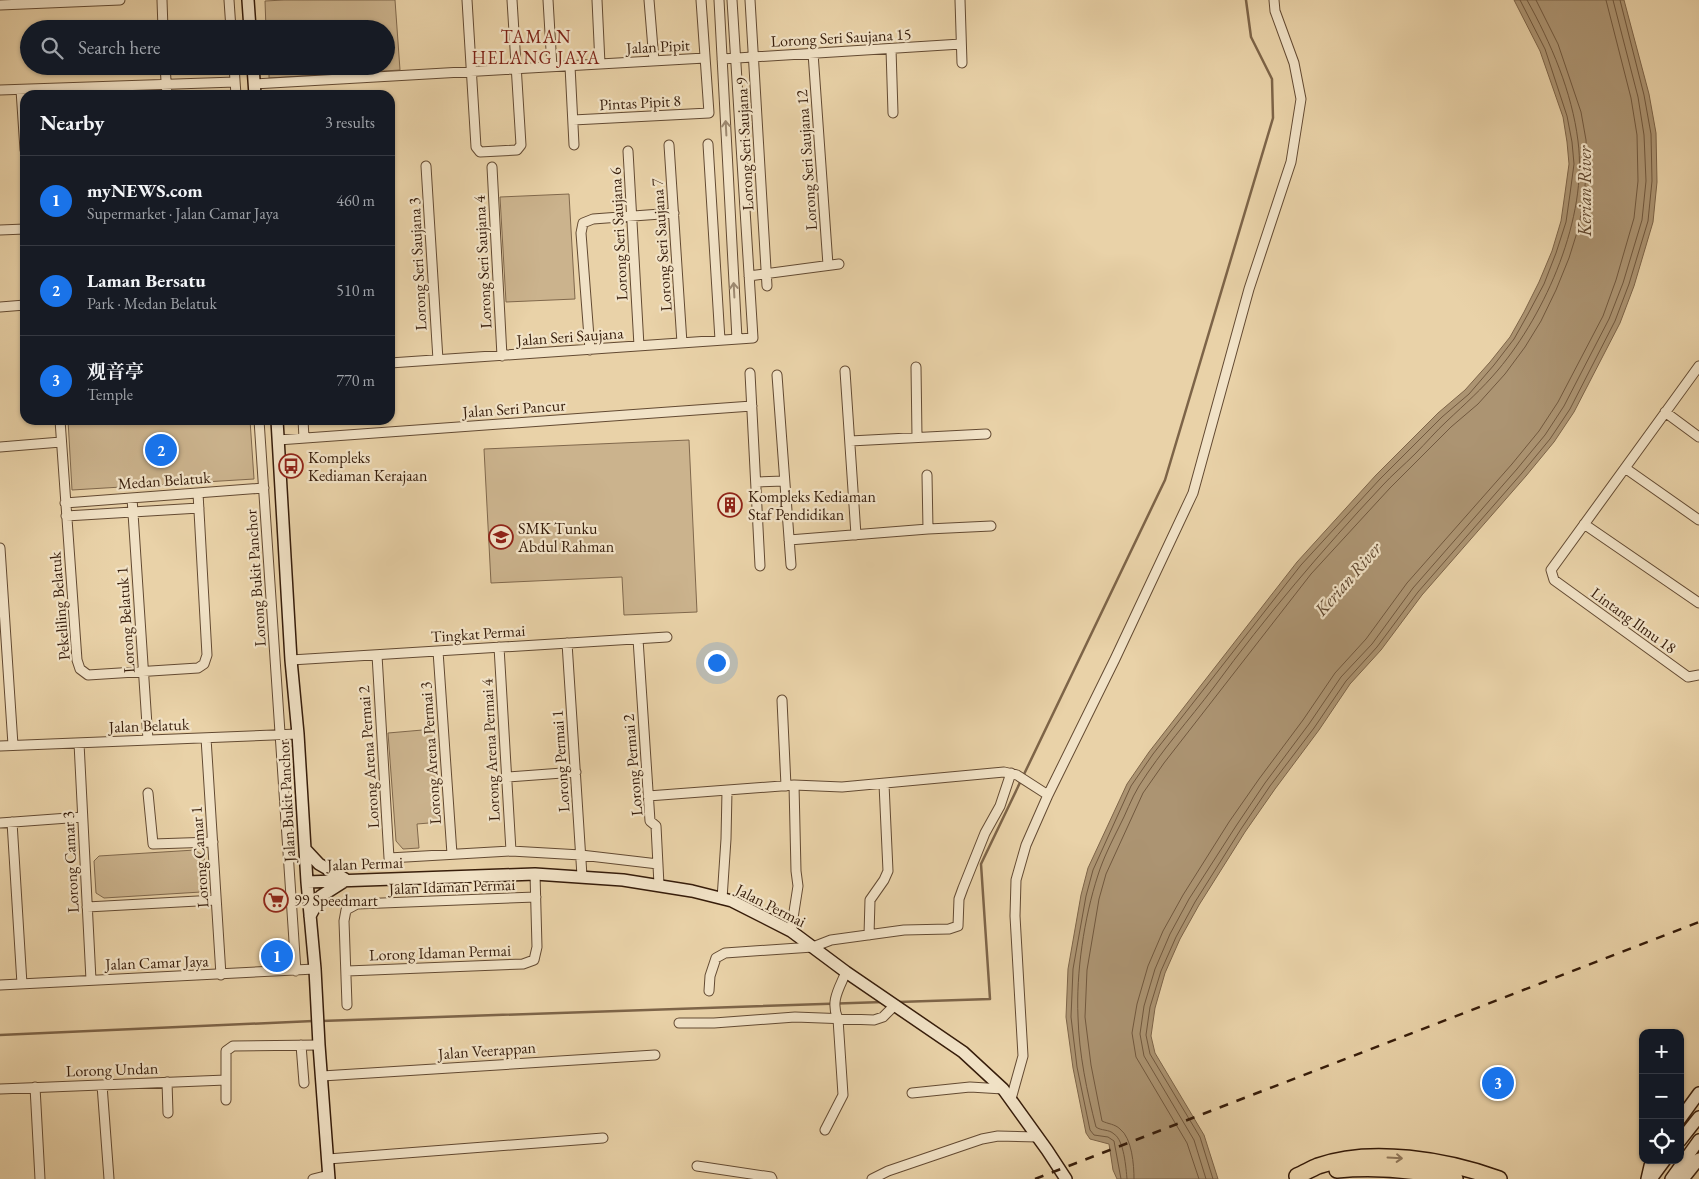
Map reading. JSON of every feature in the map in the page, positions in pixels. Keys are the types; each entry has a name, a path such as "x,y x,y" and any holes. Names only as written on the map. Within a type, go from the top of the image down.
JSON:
{"highway":[{"path":"1292,1177 1318,1166 1335,1162 1358,1158 1386,1157 1444,1163 1498,1179"},
{"path":"1292,1177 1354,1169 1396,1169 1454,1179"}],"main road":[{"path":"248,0 249,20"},
{"path":"253,75 254,90"},
{"name":"Jalan Bukit Panchor","path":"277,425 307,882 315,969 329,1177"},
{"path":"305,849 319,864 347,880 321,896 310,916"},
{"name":"Jalan Permai","path":"307,882 535,874 582,876 659,885 732,901 791,931 846,972 963,1052 1003,1089 1066,1179"},
{"path":"1684,1114 1699,1094"},
{"path":"1684,1136 1699,1117"},
{"path":"1671,1179 1699,1140"},
{"path":"1683,1179 1699,1159"},
{"path":"1647,1179 1651,1164"},
{"path":"1651,1179 1662,1164"}],"street":[{"path":"0,5 120,0"},
{"path":"162,0 163,20"},
{"path":"229,0 230,20"},
{"path":"467,0 476,147 480,152 517,150 521,145 512,0"},
{"path":"548,0 552,67"},
{"path":"597,0 600,64"},
{"path":"649,0 654,61"},
{"path":"702,0 705,58"},
{"path":"719,0 737,339"},
{"path":"732,0 749,276 767,272 839,264"},
{"name":"Lorong Seri Saujana 9","path":"750,0 767,272 766,286"},
{"path":"960,0 962,63"},
{"path":"1011,1099 1023,1056 1015,916 1016,880 1026,845 1045,792 1115,659 1193,493 1249,288 1290,162 1301,99 1294,63 1275,11 1274,0"},
{"name":"Lorong Seri Saujana 15","path":"722,59 961,44"},
{"path":"891,49 893,113"},
{"name":"Lorong Seri Saujana 12","path":"813,53 828,265"},
{"name":"Jalan Pipit","path":"254,90 471,72 705,58"},
{"name":"Pintas Pipit 8","path":"573,120 709,113 705,58"},
{"path":"570,66 574,145"},
{"path":"166,75 167,90"},
{"path":"235,75 236,90"},
{"path":"103,90 166,84 235,82"},
{"path":"0,90 21,90"},
{"path":"708,144 720,340"},
{"name":"Lorong Seri Saujana 7","path":"669,145 682,343"},
{"name":"Lorong Seri Saujana 6","path":"628,151 639,346"},
{"name":"Lorong Seri Saujana 3","path":"426,166 438,360"},
{"name":"Lorong Seri Saujana 4","path":"492,166 502,356"},
{"path":"590,350 581,233 583,223 594,219 674,213"},
{"path":"0,230 20,229"},
{"name":"Jalan Seri Saujana","path":"395,363 753,338 749,276"},
{"path":"0,307 20,305"},
{"path":"1699,366 1584,524 1699,603"},
{"path":"916,367 916,437"},
{"path":"845,371 856,535"},
{"path":"750,373 760,566"},
{"path":"777,375 790,565"},
{"name":"Jalan Seri Pancur","path":"278,440 752,406"},
{"path":"1665,412 1699,436"},
{"name":"Pekeliling Belatuk","path":"60,425 76,660 80,670 88,675 198,668 204,664 207,655 198,493"},
{"name":"Lorong Bukit Panchor","path":"259,425 282,734"},
{"path":"303,425 304,438"},
{"path":"850,441 986,434"},
{"path":"0,447 61,442"},
{"path":"1625,468 1699,520"},
{"path":"927,475 928,529"},
{"path":"756,482 784,481"},
{"name":"Medan Belatuk","path":"66,502 264,488"},
{"name":"Lorong Belatuk 1","path":"132,498 148,740"},
{"name":"Medan Belatuk","path":"66,516 199,508"},
{"name":"Lintang Ilmu 18","path":"1584,524 1551,570 1554,580 1688,677 1699,674"},
{"path":"789,540 992,526"},
{"path":"0,548 13,745"},
{"name":"Tingkat Permai","path":"292,660 667,637"},
{"name":"Lorong Permai 2","path":"638,639 650,820 656,826 659,885"},
{"name":"Lorong Permai 1","path":"567,643 582,876"},
{"name":"Lorong Arena Permai 4","path":"499,647 511,851"},
{"name":"Lorong Arena Permai 3","path":"438,651 452,854"},
{"name":"Lorong Arena Permai 2","path":"377,655 389,858 452,854"},
{"path":"782,700 798,886 791,931"},
{"name":"Jalan Bukit Panchor","path":"282,734 296,971"},
{"name":"Jalan Belatuk","path":"0,746 298,734"},
{"name":"Lorong Camar 1","path":"206,738 222,975"},
{"name":"Lorong Camar 3","path":"79,743 91,980"},
{"path":"507,777 576,772"},
{"path":"648,796 790,786 842,787 1004,772 1014,774 1045,792"},
{"path":"709,991 710,976 716,958 725,953 813,947 831,940 869,934 904,930 949,929 958,926 962,888 985,833 1000,806 1014,774"},
{"path":"869,934 870,900 888,871 884,784"},
{"path":"722,899 726,839 726,790"},
{"path":"148,793 153,844 213,842"},
{"path":"0,823 82,816"},
{"path":"12,822 22,984"},
{"path":"452,854 511,851 581,855 658,864"},
{"path":"535,874 536,897"},
{"name":"Lorong Idaman Permai","path":"347,971 523,964 534,960 537,947 536,897"},
{"name":"Jalan Idaman Permai","path":"347,1005 344,921 346,910 357,904 536,897"},
{"path":"87,907 216,900"},
{"name":"Jalan Camar Jaya","path":"0,985 315,969"},
{"path":"825,1130 843,1095 838,1019 833,1009 846,972"},
{"path":"679,1023 714,1023 796,1017 874,1020 884,1018 895,1005"},
{"path":"301,1045 304,1083"},
{"path":"226,1100 226,1051 233,1046 319,1045"},
{"name":"Jalan Veerappan","path":"322,1076 655,1055"},
{"name":"Lorong Undan","path":"0,1089 226,1080"},
{"path":"167,1082 168,1113"},
{"path":"102,1085 109,1179"},
{"path":"35,1087 40,1179"},
{"path":"912,1093 970,1087 1003,1089"},
{"path":"872,1179 888,1171 982,1139 998,1136 1038,1137"},
{"path":"328,1159 603,1138"},
{"path":"697,1166 771,1177 772,1179"},
{"path":"312,1179 329,1177"}],"shaded area":[{"path":"395,0 400,70 395,70 395,20 266,20 265,1"},
{"path":"269,75 318,75 269,78"},
{"path":"569,194 575,299 506,302 500,197"},
{"path":"68,425 250,425 254,479 72,490"},
{"path":"689,440 697,612 624,615 622,577 491,583 484,449"},
{"path":"434,729 441,822 417,824 419,848 403,849 396,841 388,733"},
{"path":"195,850 204,856 206,886 201,892 104,898 96,893 94,861 99,856"}],"water":[{"name":"Kerian River","path":"1514,0 1624,0 1649,94 1656,133 1657,182 1653,222 1634,286 1620,323 1574,412 1554,442 1422,595 1381,650 1350,684 1245,832 1180,939 1165,973 1155,1008 1151,1036 1155,1053 1204,1135 1218,1179 1117,1179 1113,1170 1109,1144 1090,1139 1086,1133 1073,1068 1066,1017 1068,969 1081,895 1088,868 1127,784 1149,752 1297,562 1376,475 1438,413 1465,390 1490,362 1510,337 1539,282 1552,251 1561,221 1569,164 1563,117 1540,51"}],"waterway":[{"path":"898,1002 990,999 981,864 1165,480 1273,118 1272,79 1251,37 1246,0"},
{"path":"321,1021 883,1002"},
{"path":"0,1035 313,1021"}],"railway":[{"path":"1035,1179 1699,922"}],"place":[{"name":"Laman Bersatu","path":"161,450"},
{"name":"Kompleks Kediaman Kerajaan","path":"291,466"},
{"name":"Kompleks Kediaman Staf Pendidikan","path":"730,505"},
{"name":"SMK Tunku Abdul Rahman","path":"501,537"},
{"name":"99 Speedmart","path":"276,900"},
{"name":"myNEWS.com","path":"277,956"},
{"name":"观音亭","path":"1498,1083"}],"district":[{"name":"TAMAN HELANG JAYA","path":"536,47"}]}
